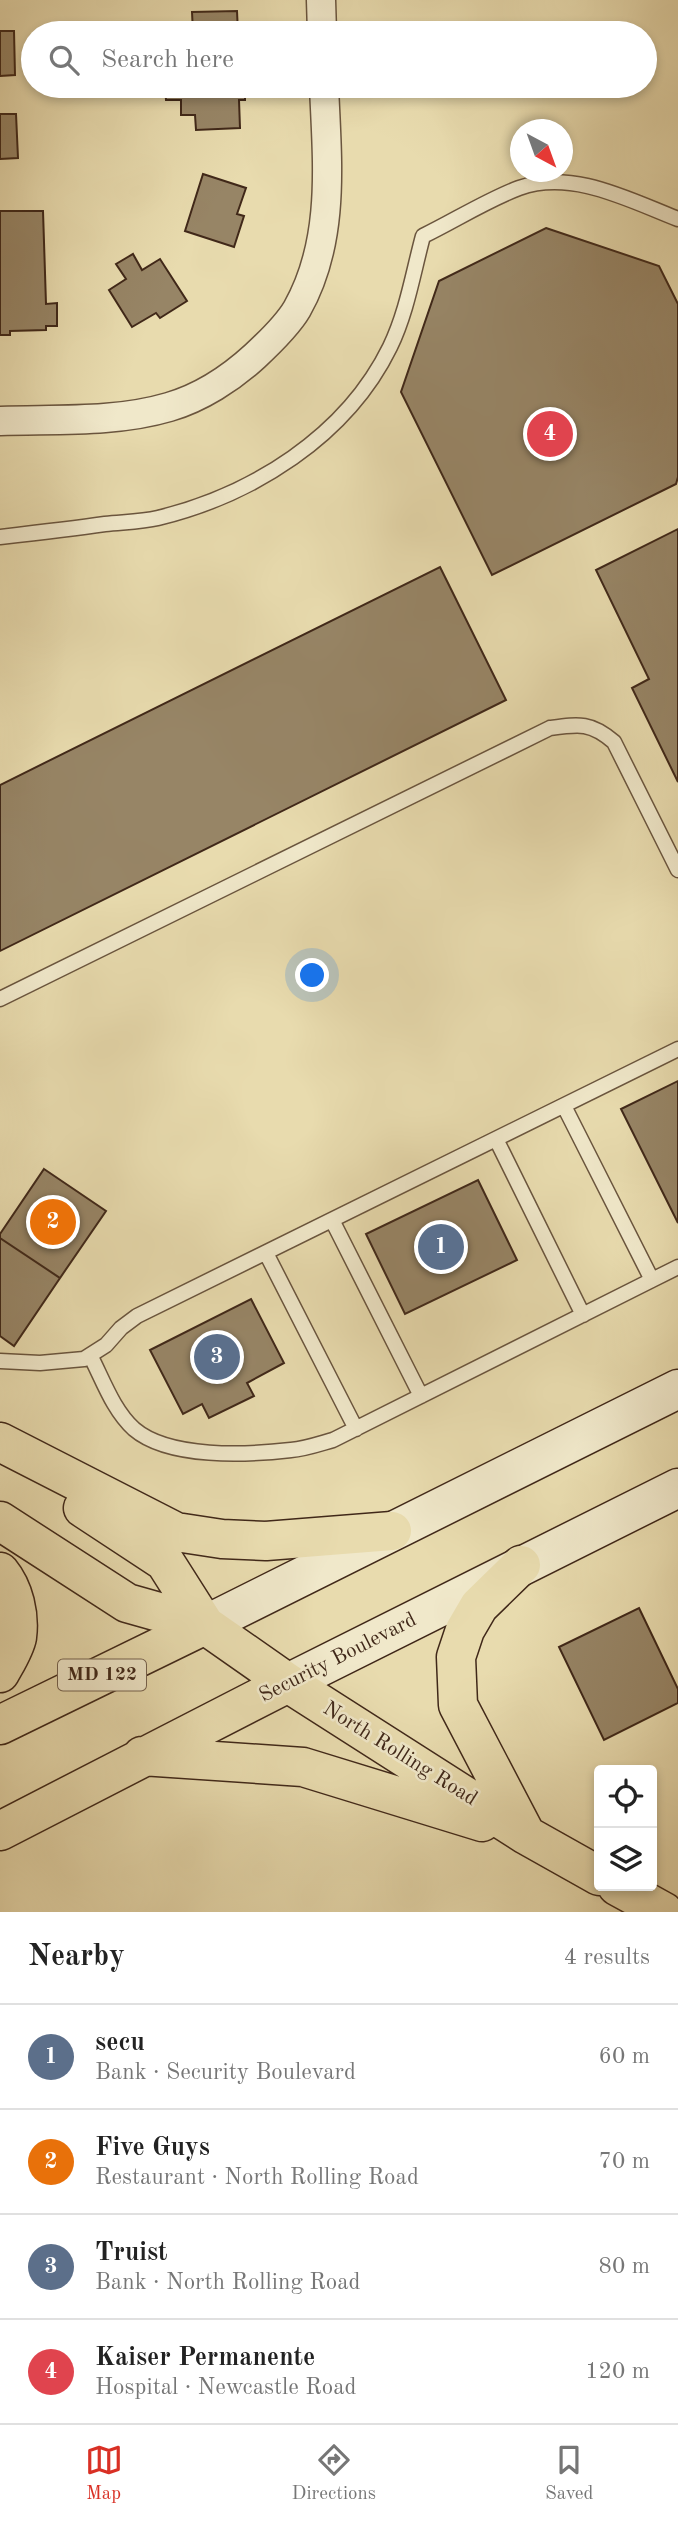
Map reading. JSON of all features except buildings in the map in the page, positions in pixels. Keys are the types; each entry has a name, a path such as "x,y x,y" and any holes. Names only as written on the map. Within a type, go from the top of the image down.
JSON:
{"main road":[{"path":"0,1442 176,1532 222,1539 265,1541 392,1531"},
{"name":"North Rolling Road","path":"0,1453 165,1562 205,1625"},
{"name":"North Rolling Road","path":"0,1521 127,1603 205,1625 288,1683 526,1835 594,1873"},
{"path":"521,1565 479,1606 465,1630 456,1657 458,1705 526,1835"},
{"path":"0,1572 9,1583 17,1612 17,1639 0,1673"},
{"name":"MD 122","path":"0,1726 205,1625"},
{"name":"Security Boulevard","path":"0,1830 288,1683"},
{"path":"142,1756 303,1767 526,1835"},
{"path":"626,1891 664,1912"}],"street":[{"path":"321,0 322,21"},
{"path":"0,421 124,416 170,407 205,392 241,369 268,344 296,310 314,269 324,229 328,185 324,98"},
{"path":"205,1625 678,1389"},
{"name":"Security Boulevard","path":"288,1683 678,1489"}],"lane":[{"path":"0,537 167,515 212,502 259,480 337,422 368,381 389,348 403,314 423,236 520,187 564,182 603,191 678,219"},
{"path":"0,999 550,728 578,724 600,730 614,742 678,870"},
{"path":"0,1361 40,1363 85,1359 106,1345 121,1328 137,1316 678,1049"},
{"path":"564,1105 652,1280"},
{"path":"496,1139 583,1315"},
{"path":"332,1220 421,1396"},
{"path":"266,1253 356,1429"},
{"path":"90,1355 119,1411 135,1430 162,1445 197,1452 293,1450 333,1440 678,1267"}],"place":[{"name":"Kaiser Permanente","path":"550,434"},
{"name":"Five Guys","path":"53,1222"},
{"name":"secu","path":"441,1247"},
{"name":"Truist","path":"217,1357"}]}
